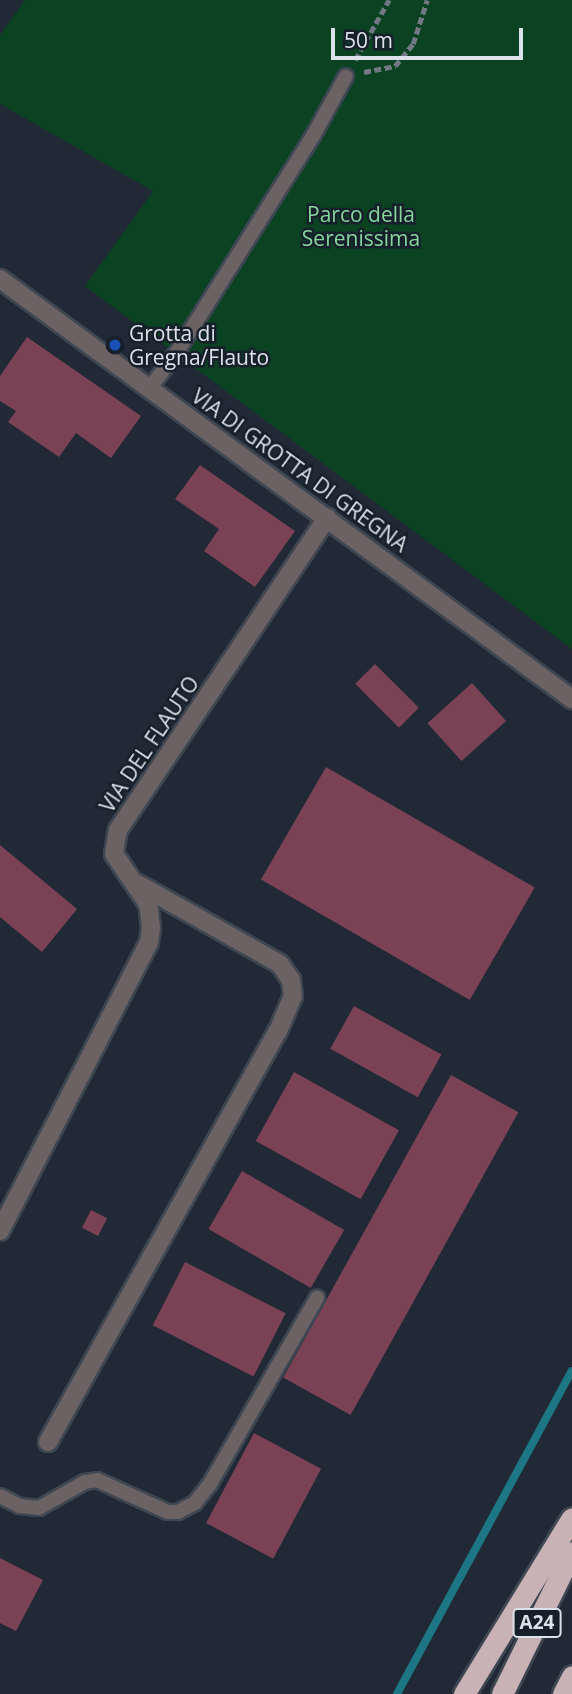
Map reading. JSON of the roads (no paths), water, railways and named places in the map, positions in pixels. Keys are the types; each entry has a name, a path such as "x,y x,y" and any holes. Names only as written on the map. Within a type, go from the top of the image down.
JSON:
{"highway":[{"path":"464,1694 572,1518"},
{"name":"A24","path":"502,1694 572,1552"},
{"path":"563,1694 572,1676"}],"street":[{"name":"VIA DI GROTTA DI GREGNA","path":"0,279 572,699"},
{"name":"VIA DEL FLAUTO","path":"0,1231 146,951 151,916 145,899 114,854 118,830 327,518"},
{"path":"48,1442 278,1031 293,996 291,980 280,964 132,881"}],"lane":[{"path":"149,389 175,355 313,136 346,76"},
{"path":"0,1496 20,1506 39,1508 85,1482 97,1480 168,1512 178,1512 195,1503 210,1484 317,1298"}],"waterway":[{"path":"397,1694 572,1371"}],"place":[{"name":"Grotta di Gregna/Flauto","path":"115,345"}],"park label":[{"name":"Parco della Serenissima","path":"361,226"}]}
